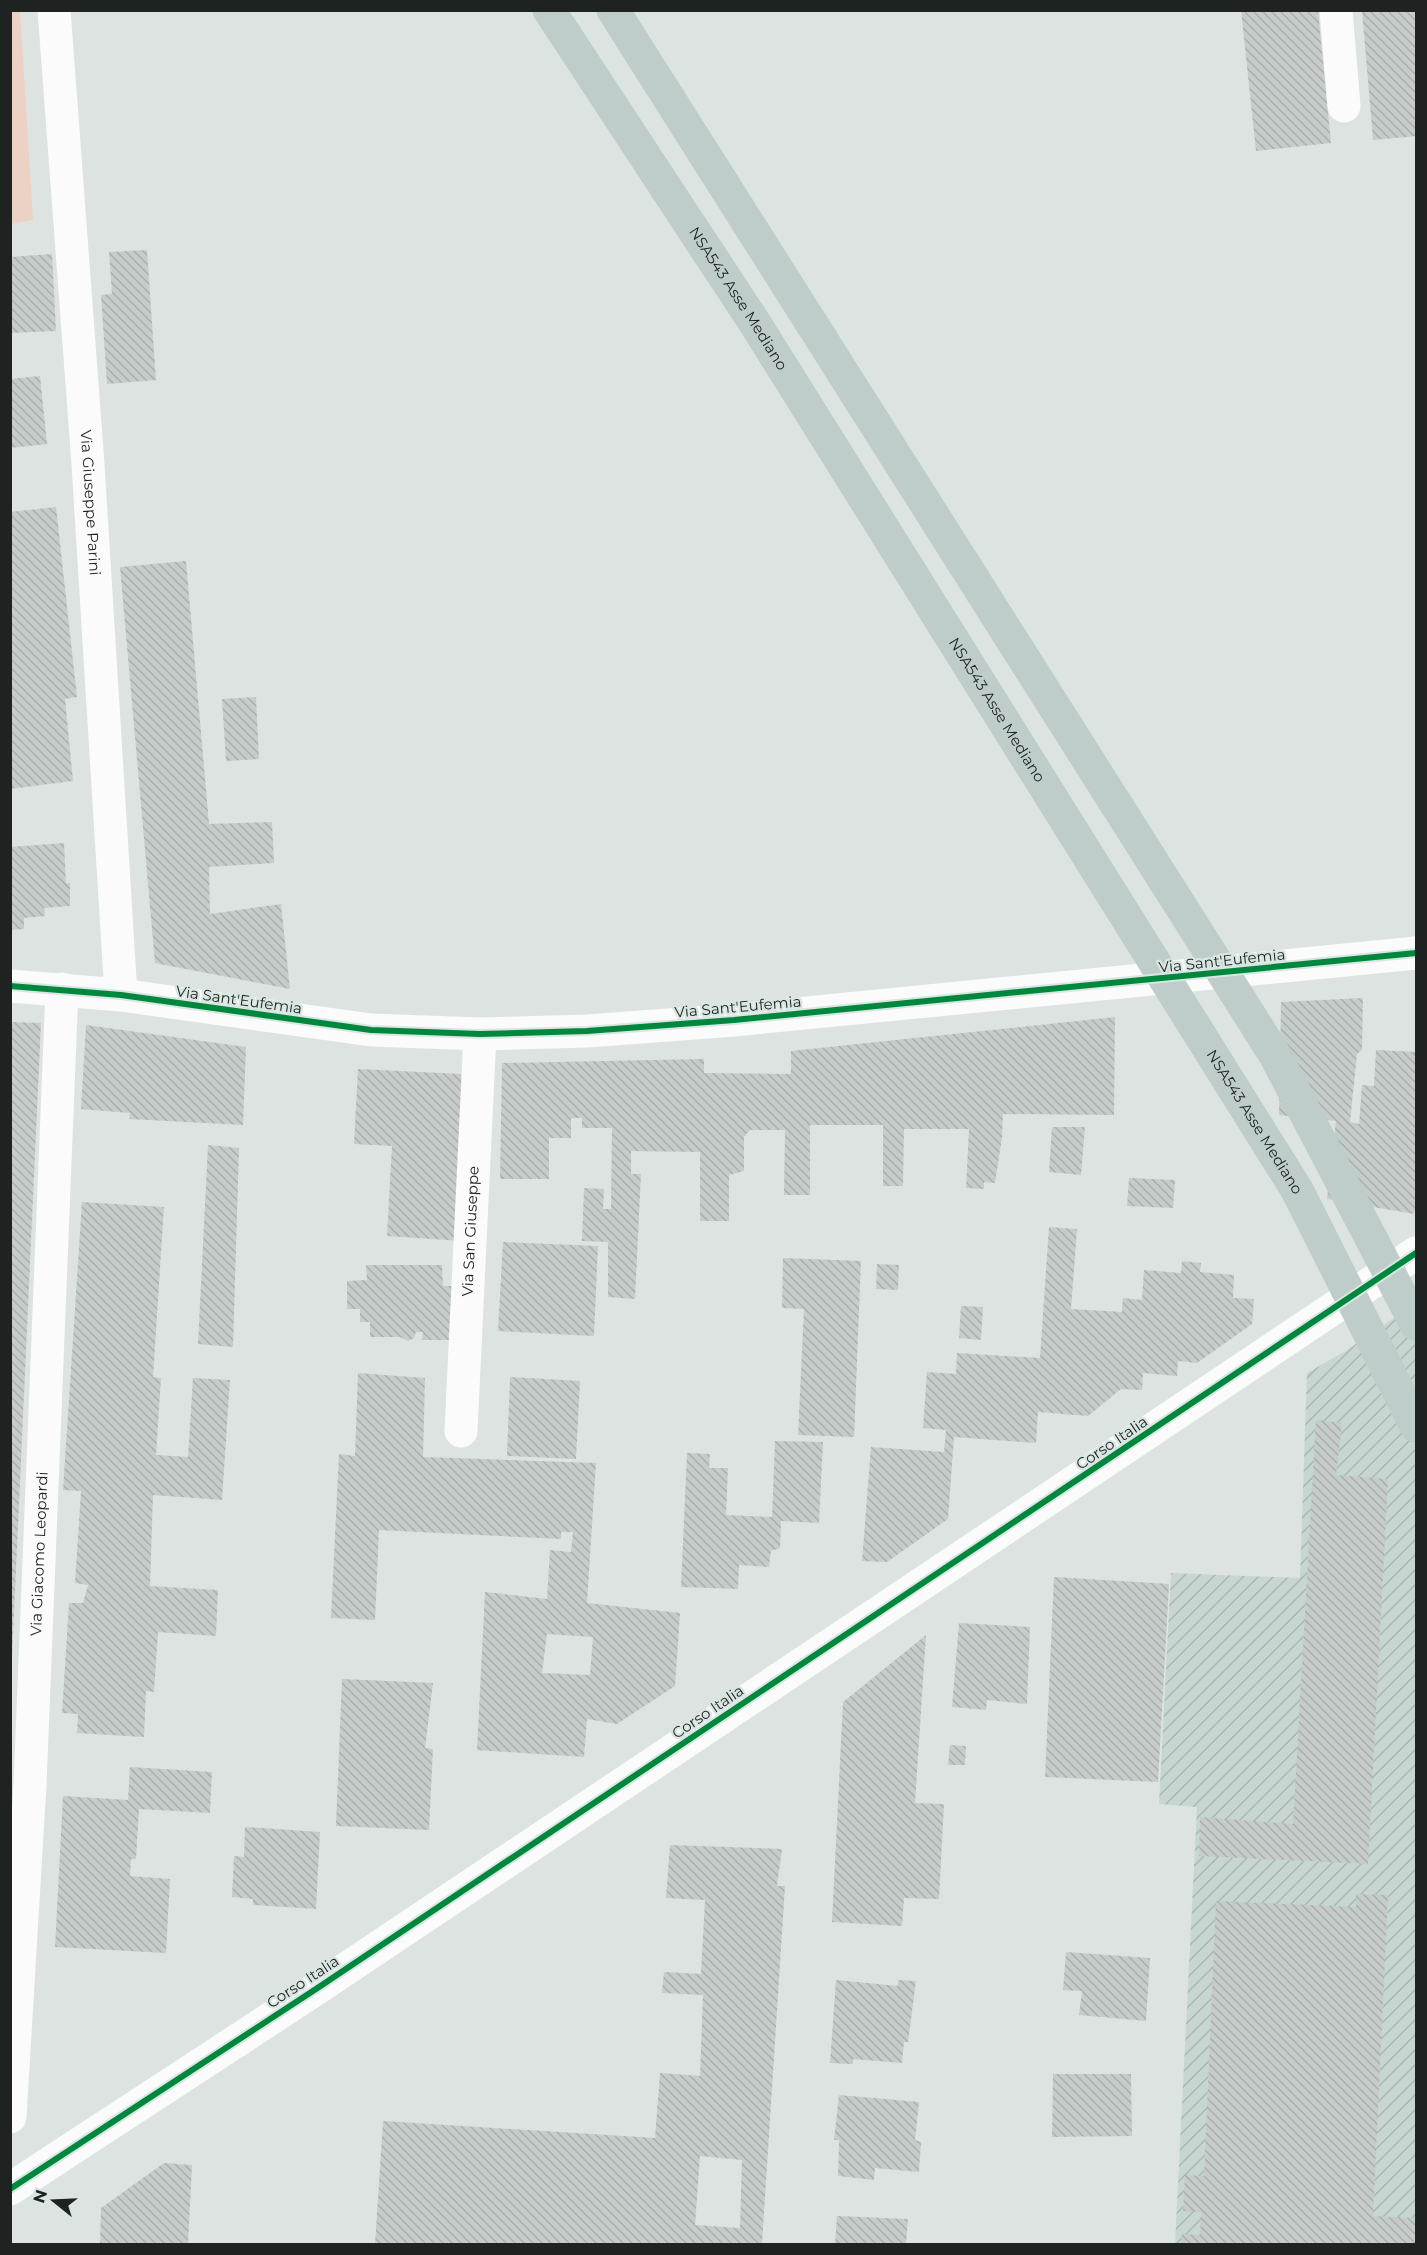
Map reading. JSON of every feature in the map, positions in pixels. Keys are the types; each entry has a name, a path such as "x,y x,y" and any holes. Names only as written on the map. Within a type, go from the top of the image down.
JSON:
{"highway":[{"name":"NSA543 Asse Mediano","path":"549,10 756,325 1297,1190 1416,1426"},
{"path":"613,10 1275,1055 1416,1324"}],"street":[{"name":"Via Giuseppe Parini","path":"54,10 88,464 122,995"},
{"path":"1336,10 1344,106"},
{"name":"Via Sant'Eufemia","path":"10,986 122,995 371,1030 480,1034 587,1031 734,1020 1416,953"},
{"name":"Via Giacomo Leopardi","path":"10,2117 20,1784 62,989"},
{"name":"Via San Giuseppe","path":"461,1431 480,1034"},
{"name":"Corso Italia","path":"10,2189 316,1989 1416,1253"}],"shaded area":[{"path":"10,11 20,11 33,220 11,224"},
{"path":"1416,1303 1416,2244 1175,2244 1197,1807 1159,1804 1171,1573 1300,1578 1307,1373 1344,1352"}],"building":[{"path":"1241,10 1318,10 1331,143 1256,151"},
{"path":"1362,10 1416,10 1416,136 1373,140"},
{"path":"147,250 156,380 107,384 101,295 112,294 109,252"},
{"path":"52,254 56,331 10,333 10,257"},
{"path":"40,376 47,444 10,448 10,379"},
{"path":"56,507 77,697 65,699 73,781 10,789 10,512"},
{"path":"186,561 209,824 272,822 274,863 209,867 210,914 281,904 290,989 155,963 120,567"},
{"path":"256,697 259,759 226,761 222,699"},
{"path":"64,843 66,883 70,883 70,906 44,908 45,916 24,918 24,929 10,930 10,847"},
{"path":"1363,998 1362,1050 1357,1054 1350,1122 1359,1124 1362,1085 1374,1086 1376,1050 1416,1052 1416,1204 1414,1214 1327,1199 1336,1121 1279,1115 1281,1002"},
{"path":"1115,1017 1114,1115 1003,1114 995,1183 984,1182 984,1189 966,1188 969,1129 904,1129 903,1186 883,1186 883,1125 810,1125 810,1195 784,1195 785,1130 750,1130 744,1137 744,1171 729,1175 729,1221 700,1221 700,1152 631,1151 631,1174 641,1174 635,1299 608,1297 608,1242 582,1241 584,1188 604,1189 603,1209 611,1209 612,1128 582,1128 582,1118 571,1118 571,1138 549,1138 549,1179 500,1179 502,1063 704,1059 704,1073 791,1074 791,1051"},
{"path":"10,1022 41,1023 12,1657 10,1657"},
{"path":"86,1025 246,1047 243,1125 129,1119 130,1113 81,1109"},
{"path":"358,1069 461,1074 470,1083 462,1241 387,1236 392,1146 354,1144"},
{"path":"1052,1127 1085,1127 1081,1175 1049,1172"},
{"path":"208,1145 239,1148 233,1347 198,1344"},
{"path":"1129,1178 1175,1180 1173,1208 1127,1206"},
{"path":"82,1202 164,1207 153,1377 161,1378 156,1455 188,1457 193,1378 230,1380 222,1500 153,1495 150,1586 218,1590 216,1636 158,1632 154,1692 146,1691 144,1737 77,1733 78,1714 62,1713 69,1603 83,1603 88,1585 75,1583 81,1491 63,1490"},
{"path":"1049,1227 1077,1229 1071,1309 1122,1312 1123,1298 1142,1300 1144,1270 1181,1273 1182,1261 1201,1263 1200,1272 1234,1275 1233,1298 1254,1299 1252,1324 1197,1363 1178,1361 1177,1376 1143,1373 1142,1390 1121,1389 1088,1416 1038,1412 1036,1443 954,1437 948,1519 887,1562 862,1561 871,1447 944,1452 946,1430 923,1428 927,1372 956,1374 957,1353 1040,1358"},
{"path":"503,1242 598,1246 594,1336 498,1331"},
{"path":"783,1258 861,1261 854,1437 798,1435 804,1309 782,1308"},
{"path":"877,1264 899,1265 898,1290 876,1289"},
{"path":"366,1265 442,1265 443,1286 456,1286 453,1340 422,1340 423,1332 416,1332 414,1338 408,1341 400,1337 370,1337 370,1322 360,1322 360,1309 347,1309 347,1281 367,1280"},
{"path":"961,1306 983,1307 981,1340 959,1338"},
{"path":"358,1373 425,1378 423,1457 596,1463 587,1603 680,1613 675,1686 617,1724 587,1719 584,1757 477,1750 485,1592 547,1599 550,1550 571,1552 573,1532 561,1532 561,1539 379,1530 375,1620 331,1618 339,1454 355,1456","holes":["547,1634 593,1637 590,1675 542,1673"]},
{"path":"510,1377 580,1381 576,1459 507,1456"},
{"path":"1316,1420 1342,1423 1336,1475 1388,1479 1368,1864 1199,1856 1200,1817 1293,1824"},
{"path":"775,1441 823,1442 819,1523 781,1521 780,1548 771,1551 769,1567 739,1565 738,1589 681,1587 687,1453 710,1454 709,1468 728,1468 726,1515 772,1517"},
{"path":"1054,1577 1169,1584 1158,1782 1045,1777"},
{"path":"959,1623 1030,1627 1027,1704 987,1700 986,1710 952,1707"},
{"path":"926,1635 915,1803 944,1804 939,1899 904,1898 902,1926 832,1922 843,1702"},
{"path":"342,1679 433,1683 425,1748 433,1749 429,1830 336,1826"},
{"path":"950,1745 966,1746 965,1765 948,1765"},
{"path":"130,1767 212,1772 210,1813 139,1809 136,1859 131,1859 130,1876 170,1879 166,1953 55,1947 63,1796 128,1800"},
{"path":"245,1827 320,1832 316,1909 253,1905 253,1899 232,1897 234,1856 244,1857"},
{"path":"670,1845 782,1849 777,1886 785,1886 762,2244 375,2244 383,2121 655,2138 660,2073 700,2076 703,1995 662,1993 664,1972 701,1974 705,1900 666,1898","holes":["700,2156 742,2160 740,2228 695,2225"]},
{"path":"1356,1894 1388,1895 1373,2216 1416,2218 1416,2244 1181,2244 1182,2234 1200,2235 1201,2212 1183,2211 1185,2175 1204,2176 1216,1901 1356,1907"},
{"path":"1066,1952 1150,1958 1146,2021 1079,2015 1082,1991 1063,1990"},
{"path":"836,1980 898,1986 898,1980 916,1981 908,2042 904,2042 902,2063 853,2059 853,2064 830,2063"},
{"path":"1053,2074 1131,2074 1132,2136 1052,2137"},
{"path":"839,2095 919,2102 915,2140 921,2142 919,2172 875,2168 874,2180 838,2176 839,2140 834,2140"},
{"path":"164,2163 192,2165 188,2244 100,2244 101,2208"},
{"path":"837,2216 908,2219 906,2244 835,2244"}],"cycle path":[{"path":"10,986 121,995 371,1030 480,1034 587,1031 734,1020 1416,953"},
{"path":"10,2189 316,1989 1416,1253"}]}
